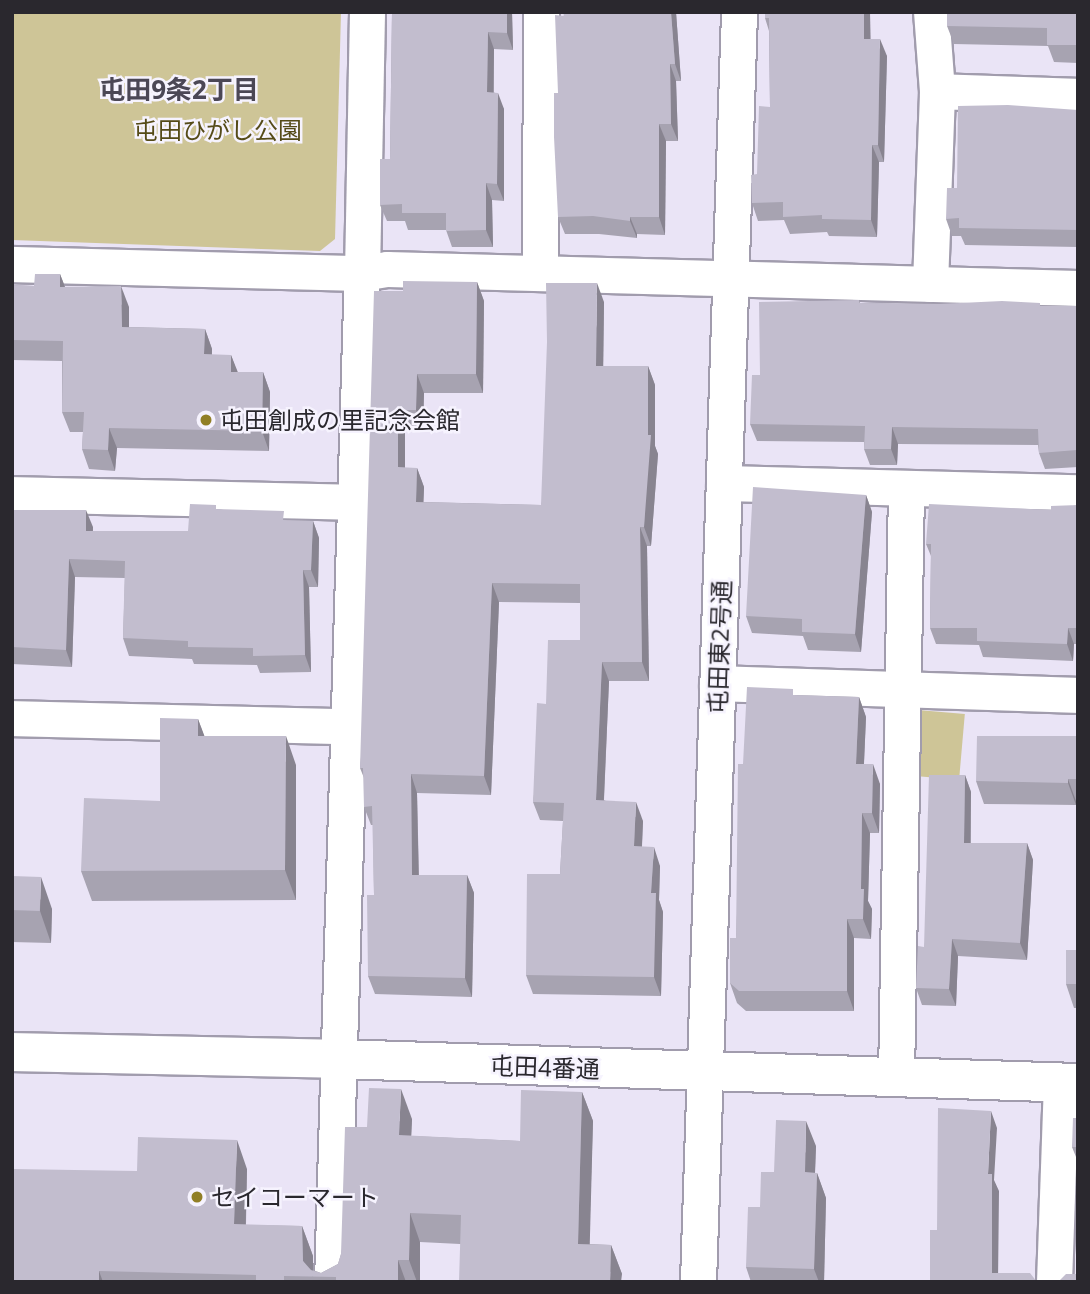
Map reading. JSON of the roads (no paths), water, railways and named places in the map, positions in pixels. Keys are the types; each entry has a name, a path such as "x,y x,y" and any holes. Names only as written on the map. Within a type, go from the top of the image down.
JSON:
{"street":[{"path":"332,1282 362,273 367,12"},
{"path":"540,272 541,12"},
{"name":"屯田東2号通","path":"698,1282 739,12"},
{"path":"930,284 936,91 931,12"},
{"path":"936,91 1078,96"},
{"path":"12,264 362,273 387,269 540,272 1078,288"},
{"path":"724,483 1078,492"},
{"path":"896,1078 906,488"},
{"path":"12,494 355,502"},
{"path":"717,684 1078,695"},
{"path":"12,718 348,726"},
{"name":"屯田4番通","path":"12,1052 338,1059 1070,1083"},
{"path":"1054,1282 1070,1083"}],"place":[{"name":"屯田創成の里記念会館","path":"206,420"},
{"name":"セイコーマート","path":"197,1197"}],"district":[{"name":"屯田9条2丁目","path":"179,90"}],"park label":[{"name":"屯田ひがし公園","path":"218,130"}]}
